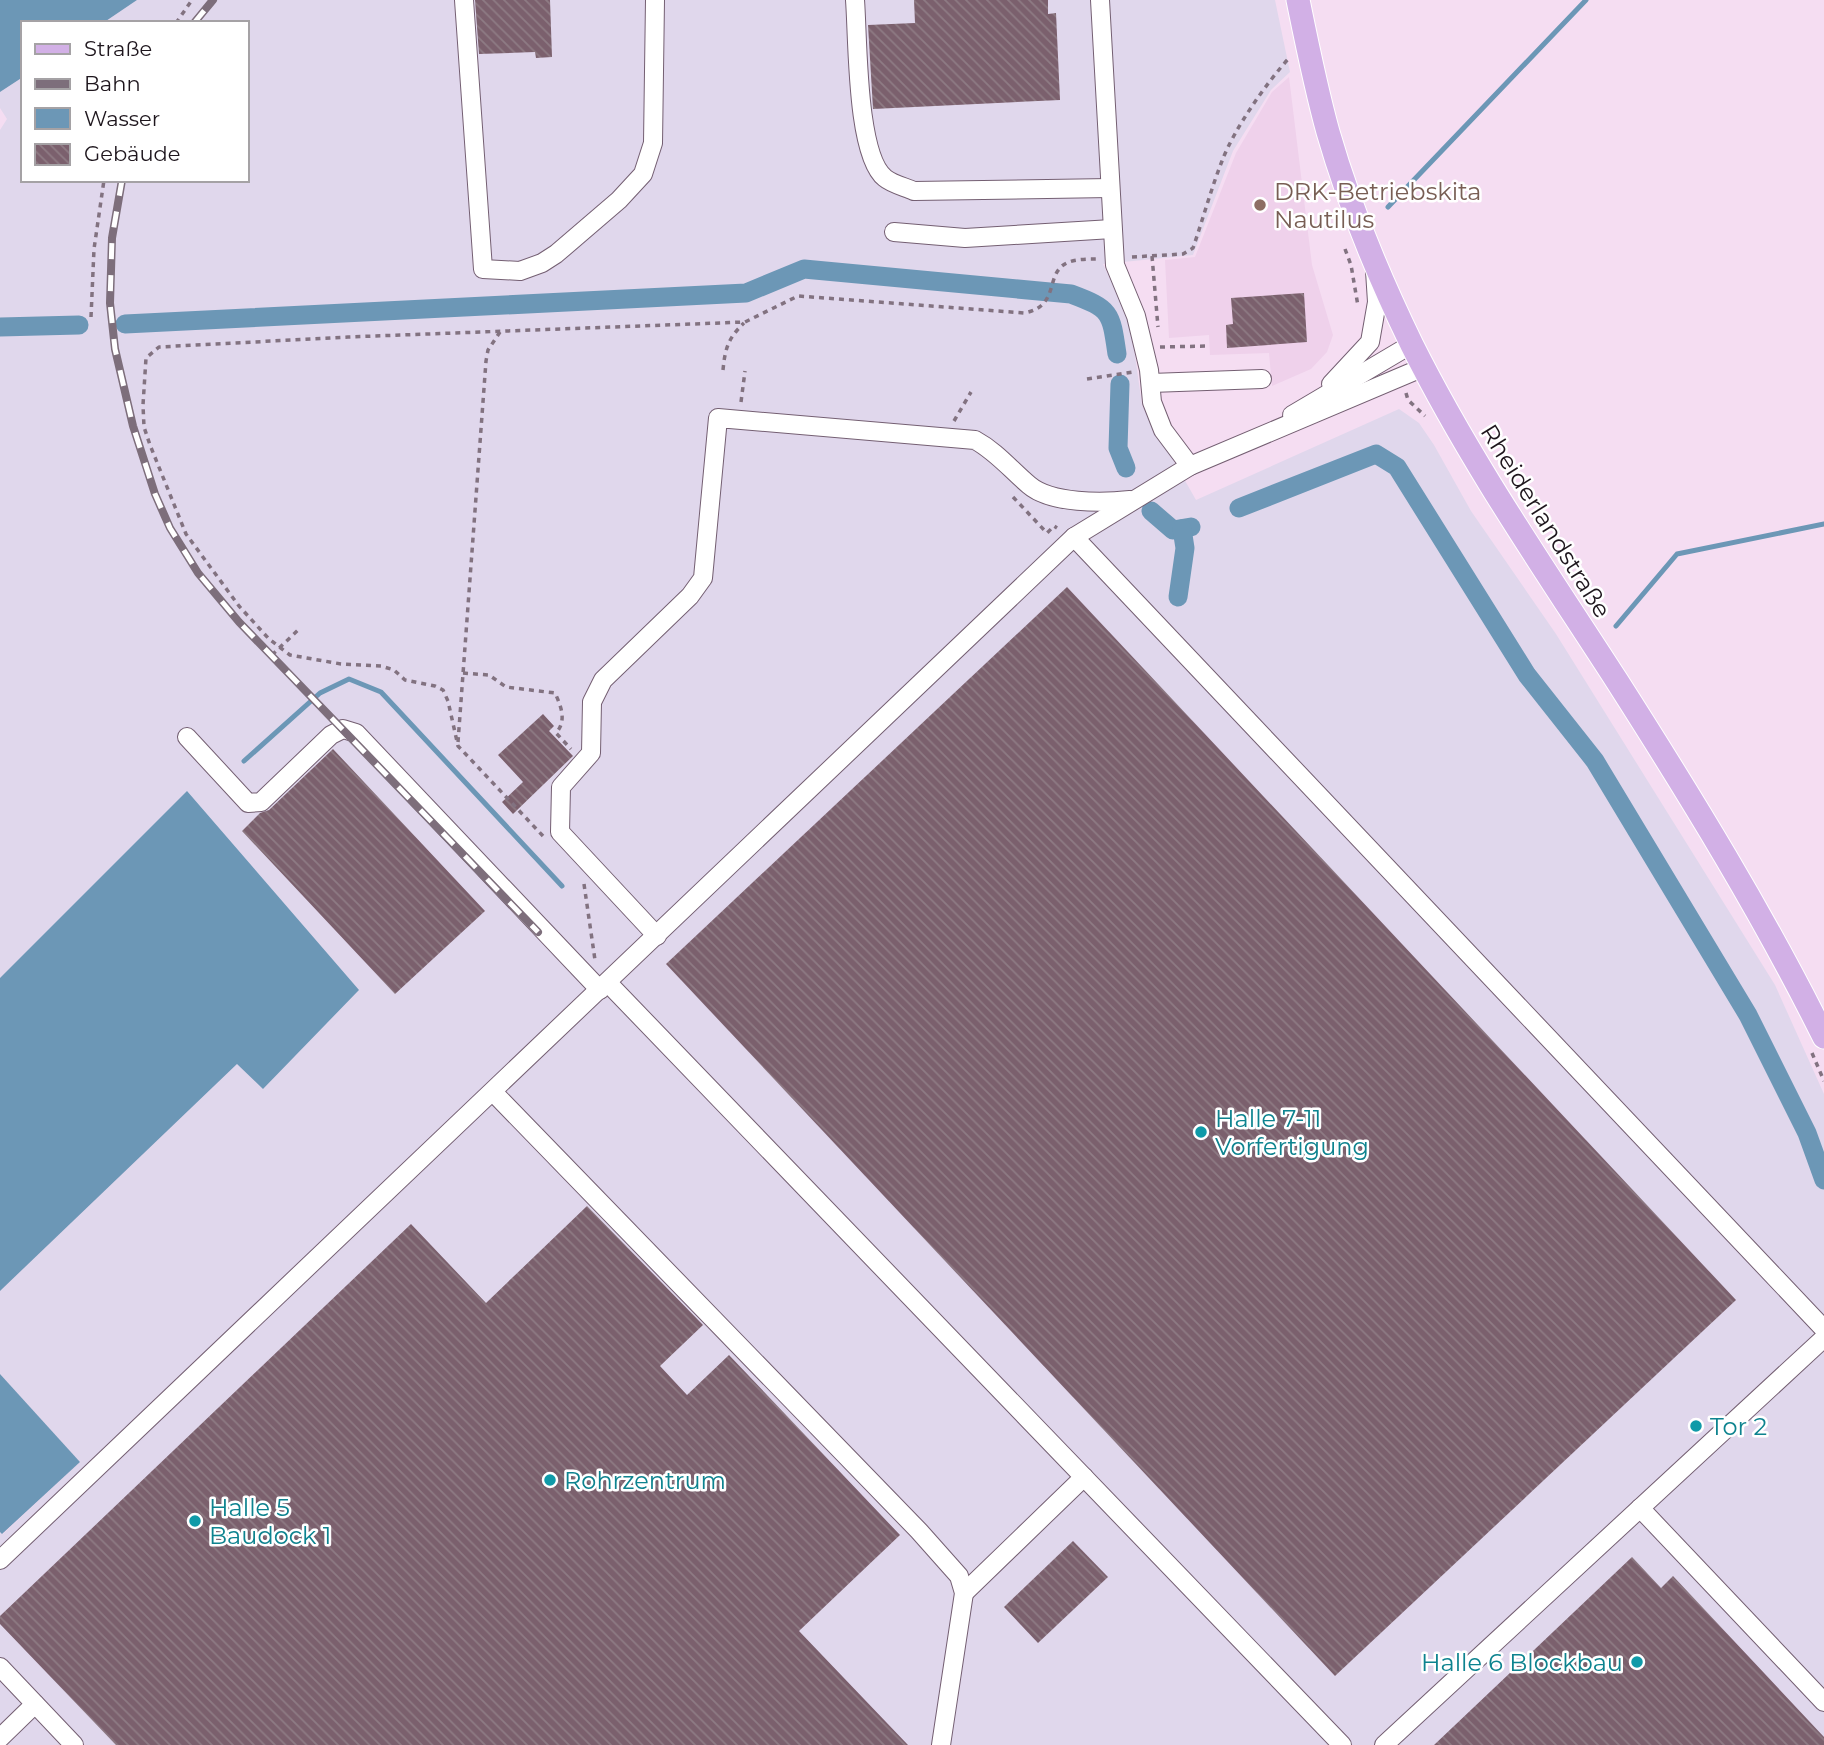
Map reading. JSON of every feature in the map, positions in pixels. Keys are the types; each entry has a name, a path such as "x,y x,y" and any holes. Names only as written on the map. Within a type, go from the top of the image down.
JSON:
{"main road":[{"name":"Rheiderlandstraße","path":"1298,0 1328,132 1374,260 1412,344 1459,436 1740,879 1824,1037"}],"lane":[{"path":"464,0 483,269 520,271 542,263 556,254 619,200 643,173 653,143 655,0"},
{"path":"855,0 864,132 875,165 885,178 914,191 1110,188"},
{"path":"1100,0 1115,258 1136,316 1152,402 1163,430 1190,466"},
{"path":"894,232 965,238 1112,229"},
{"path":"1318,398 1370,342 1377,302 1374,260"},
{"path":"1250,441 1412,344"},
{"path":"0,1560 1074,537 1190,466 1424,367"},
{"path":"1150,383 1262,379"},
{"path":"657,936 560,832 561,787 591,753 592,702 603,680 690,596 703,578 718,418 975,440 991,449 1031,487 1054,497 1109,503 1134,500"},
{"path":"1074,537 1824,1329"},
{"path":"187,737 248,803 261,802 331,735 344,729 356,733 1342,1745"},
{"path":"493,1092 919,1531 959,1576 964,1594 941,1745"},
{"path":"1384,1745 1824,1338"},
{"path":"964,1594 1084,1478"},
{"path":"1640,1508 1824,1702"},
{"path":"0,1667 74,1745"},
{"path":"0,1738 35,1704"}],"path":[{"path":"177,21 192,0"},
{"path":"723,370 726,344 734,332 745,323 798,296 1013,314 1034,312 1044,305 1062,265 1069,262 1182,254 1193,248 1222,159 1265,91 1294,53"},
{"path":"91,317 94,248 104,182"},
{"path":"547,841 458,746 443,690 405,680 394,670 381,666 341,664 290,655 269,639 239,606 186,534 172,504 144,427 146,358 159,347 348,337 745,323"},
{"path":"458,746 486,361 488,350 500,332"},
{"path":"1160,347 1210,346"},
{"path":"1087,379 1133,372"},
{"path":"1011,494 1047,533 1054,526 1074,537"},
{"path":"272,655 298,630"},
{"path":"463,673 489,675 506,687 555,693 563,709 560,728 556,733 583,762"},
{"path":"583,879 604,987"}],"shaded area":[{"path":"137,0 1275,0 1290,72 1271,90 1233,151 1193,255 1103,264 1130,320 1142,405 1196,500 1399,409 1419,423 1471,511 1556,634 1775,985 1824,1094 1824,1745 0,1745 0,1532 3,1534 80,1462 0,1374 0,1291 238,1063 263,1088 359,990 6,973 0,978 0,130 7,119 0,108 0,92 21,78 21,182 248,182 248,21 106,21"},
{"name":"DRK-Betriebskita Nautilus","path":"1289,77 1312,265 1333,335 1327,352 1311,369 1272,386 1269,353 1210,355 1209,335 1169,338 1165,260 1195,257 1236,153 1272,92"}],"water":[{"path":"0,0 137,0 106,21 21,21 21,78 0,92"},
{"path":"187,791 359,990 263,1089 237,1064 0,1291 0,978"},
{"path":"0,1374 80,1462 2,1534 0,1532"}],"building":[{"path":"475,0 550,0 552,57 536,58 535,52 479,54"},
{"path":"914,0 1048,0 1048,14 1056,13 1060,100 873,109 868,25 915,23"},
{"path":"1304,293 1307,342 1227,348 1226,325 1233,324 1231,298"},
{"name":"Halle 7-11 Vorfertigung","path":"1067,587 1736,1300 1335,1676 666,964"},
{"path":"543,714 554,726 549,731 573,756 513,814 502,802 523,782 498,755"},
{"path":"333,749 485,911 395,994 242,831 260,813 269,810"},
{"name":"Rohrzentrum","path":"587,1206 703,1325 660,1366 687,1395 729,1355 900,1535 799,1631 908,1745 116,1745 0,1624 0,1616 411,1224 486,1303"},
{"path":"1073,1541 1108,1577 1038,1643 1004,1607"},
{"name":"Halle 6 Blockbau","path":"1632,1557 1661,1588 1673,1576 1824,1737 1824,1745 1434,1745"}],"waterway":[{"path":"1388,207 1586,0"},
{"path":"125,324 746,293 804,269 1071,294 1094,304 1107,314 1113,329 1117,354"},
{"path":"0,327 79,325"},
{"path":"1120,384 1118,448 1126,468"},
{"path":"1239,508 1376,454 1397,467 1527,675 1595,761 1748,1015 1807,1133 1824,1180"},
{"path":"1151,511 1173,530 1191,527"},
{"path":"1616,626 1677,554 1824,524"},
{"path":"1178,597 1185,548 1182,529"},
{"path":"244,761 320,693 349,679 381,692 562,886"}],"railway":[{"path":"196,21 213,0"},
{"path":"122,182 112,238 110,303 115,349 133,426 155,494 170,528 198,573 239,622 538,932"}],"place":[{"name":"DRK-Betriebskita Nautilus","path":"1260,205"},
{"name":"Halle 7-11 Vorfertigung","path":"1201,1132"},
{"name":"Tor 2","path":"1696,1426"},
{"name":"Rohrzentrum","path":"550,1480"},
{"name":"Halle 5 Baudock 1","path":"195,1521"},
{"name":"Halle 6 Blockbau","path":"1637,1662"}]}
